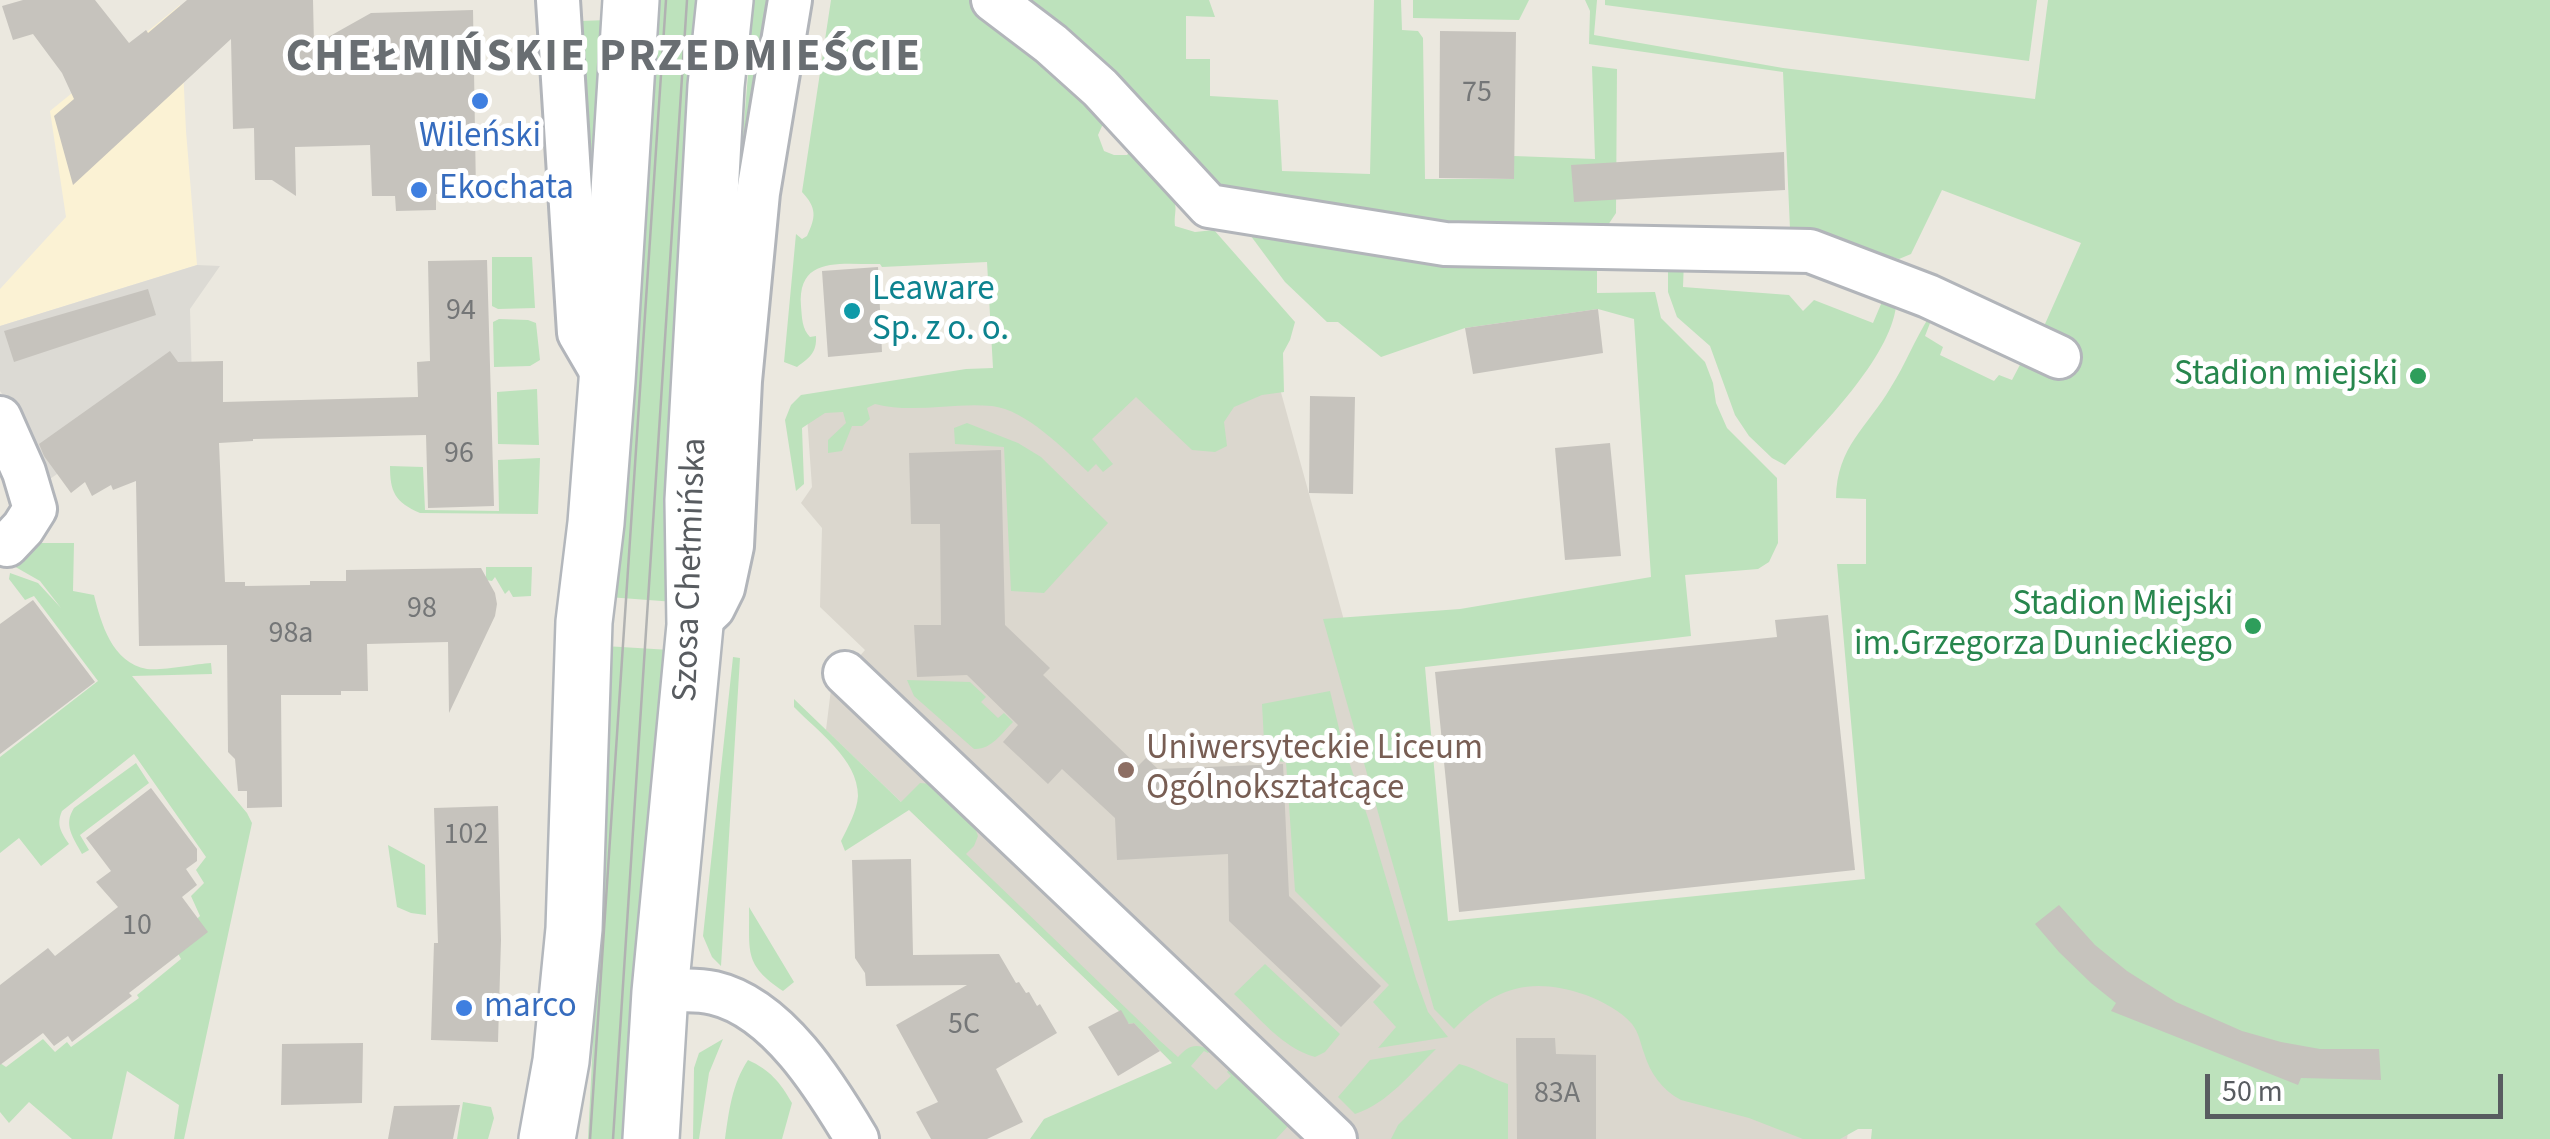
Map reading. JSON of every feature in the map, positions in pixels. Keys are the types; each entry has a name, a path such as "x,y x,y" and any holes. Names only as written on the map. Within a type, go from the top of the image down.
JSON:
{"main road":[{"path":"547,1139 561,1061 574,929 584,622 607,381 631,0"},
{"name":"Szosa Chełmińska","path":"652,1139 660,992 696,625 693,500 716,86 725,0"}],"street":[{"path":"558,0 579,333 607,381"},
{"path":"696,625 713,608 723,588 732,546 740,381 758,193 790,0"},
{"path":"993,0 1100,88 1209,206 1445,244 1810,252 1928,296 2059,357"},
{"path":"0,418 24,472 35,509 7,545"},
{"path":"845,673 1335,1139"},
{"path":"660,992 712,993 735,1000 763,1020 814,1071 857,1139"}],"shaded area":[{"path":"180,5 197,265 0,326 0,289 66,217 50,111"},
{"path":"197,265 220,266 190,309 192,381 44,483 23,425 0,391 0,326"},
{"name":"Uniwersyteckie Liceum Ogólnokształcące","path":"1277,378 1431,935 1882,909 1847,1139 1253,1139 826,730 831,689 865,650 820,607 822,528 801,503 812,487 806,402"}],"green space":[{"path":"656,0 697,0 692,54 675,602 608,597"},
{"path":"746,0 772,0 739,185 749,62"},
{"path":"831,0 971,0 998,19 1113,123 1102,126 1098,135 1104,151 1127,155 1136,145 1177,193 1167,194 1175,205 1175,226 1195,232 1214,230 1295,322 1283,353 1284,392 1262,395 1234,407 1224,422 1227,446 1215,452 1192,450 1136,397 1092,439 1113,464 1103,472 1096,464 1088,472 1031,423 992,406 904,408 875,404 867,408 870,419 862,426 852,426 842,451 828,453 828,440 846,423 843,412 825,413 802,428 804,484 796,491 785,420 791,405 801,395 993,368 987,262 882,267 838,264 815,270 802,289 801,306 805,330 810,337 816,336 814,351 797,367 784,362 796,234 802,239 807,236 813,218 813,208 802,192"},
{"path":"1014,0 1209,0 1215,17 1186,16 1186,59 1210,59 1210,96 1278,100 1282,171 1370,174 1374,0 1401,0 1402,30 1418,31 1423,38 1425,179 1514,179 1514,156 1595,159 1592,66 1617,69 1616,213 1606,228 1435,228 1211,187"},
{"path":"1413,0 1529,0 1519,20 1413,18"},
{"name":"Stadion Miejski im.Grzegorza Dunieckiego","path":"1585,0 1597,0 1594,35 1783,68 2035,99 2048,0 2550,0 2550,1139 1871,1139 1872,1129 1858,1129 1840,1139 1803,1139 1674,1096 1653,1074 1632,1024 1611,1007 1586,995 1548,986 1514,989 1484,1003 1454,1029 1434,1009 1323,619 1460,609 1651,577 1634,319 1598,309 1465,328 1381,357 1338,322 1327,322 1285,282 1242,224 1597,263 1597,293 1655,292 1661,318 1705,362 1727,428 1777,478 1778,543 1769,562 1758,569 1685,575 1691,636 1425,667 1448,921 1865,879 1837,564 1866,564 1866,499 1836,498 1842,464 1896,379 1929,317 1932,318 1925,336 1943,347 1940,355 1994,381 1999,375 2012,380 2023,359 2029,360 2081,243 1942,190 1911,254 1899,259 1790,229 1783,72 1589,44 1590,11"},
{"path":"1605,0 2037,0 2029,61 1605,5"},
{"path":"607,20 594,232 581,21"},
{"path":"492,257 532,257 535,308 492,306"},
{"path":"1684,260 1683,287 1789,295 1803,311 1814,300 1873,323 1884,297 1896,306 1881,348 1867,369 1785,465 1749,436 1735,415 1710,346 1677,317 1668,292 1668,262"},
{"path":"499,319 536,323 540,360 530,366 494,367 493,322"},
{"path":"537,389 539,445 498,444 497,392"},
{"path":"967,423 1018,443 1041,457 1108,523 1044,593 1011,591 1004,447 955,444 954,428"},
{"path":"540,458 538,514 420,513 400,500 391,483 390,466 423,467 425,510 499,511 498,460"},
{"path":"33,543 74,543 73,591 94,595 110,640 125,659 147,669 211,663 212,674 132,676 252,823 184,1139 174,1139 179,1105 127,1071 112,1139 72,1139 29,1102 9,1123 0,1112 0,1063 6,1067 43,1039 55,1052 67,1042 71,1047 139,998 137,995 181,959 172,942 200,916 191,896 204,883 196,870 206,857 134,754 62,811 60,828 69,844 41,866 19,838 0,853 0,757 98,681 34,596 25,600 9,579 10,573 38,583 61,608 40,581 12,565 13,552"},
{"path":"486,567 532,567 531,596 513,597 509,590 505,594 495,577 486,580"},
{"path":"605,646 670,650 626,1139 588,1139 604,822"},
{"path":"733,657 740,658 721,966 712,957 703,936"},
{"path":"907,680 970,682 986,697 981,702 998,718 1004,713 1013,722 991,744 974,749 914,696"},
{"path":"1330,691 1416,979 1428,1012 1448,1037 1378,1048 1396,1027 1373,1002 1389,985 1295,891 1286,762 1265,760 1262,704"},
{"path":"794,699 901,802 920,783 932,784 974,825 978,836 966,854 1159,1040 1178,1057 1193,1046 1211,1050 1204,1051 1191,1066 1216,1090 1231,1076 1227,1072 1231,1067 1289,1125 1276,1139 1030,1139 1044,1119 1172,1063 909,810 845,851 841,841 856,807 856,783 844,758 794,707"},
{"path":"136,763 149,783 80,835 89,850 82,854 69,826 74,808"},
{"path":"388,845 425,865 426,915 397,907"},
{"path":"749,907 794,982 783,991 761,973 751,956"},
{"path":"1265,964 1340,1034 1325,1052 1315,1057 1292,1046 1234,994"},
{"path":"723,1039 709,1073 699,1139 693,1139 694,1068 699,1053"},
{"path":"1436,1049 1367,1109 1355,1114 1338,1097 1370,1060"},
{"path":"748,1060 774,1077 792,1103 782,1139 725,1139 735,1088"},
{"path":"1459,1064 1508,1084 1508,1139 1391,1139 1398,1125"},
{"path":"463,1102 491,1107 494,1118 488,1139 457,1139"}],"building":[{"path":"23,0 95,0 129,43 146,30 148,33 187,0 313,0 314,45 371,13 473,10 476,193 436,194 436,210 396,211 395,196 372,196 370,145 295,147 296,196 272,180 255,180 254,128 233,129 231,39 73,185 54,116 74,99 62,73 33,34 13,40 2,6"},
{"path":"1440,31 1516,32 1514,179 1439,178"},
{"path":"1784,152 1785,190 1574,202 1571,165"},
{"path":"487,260 494,506 428,508 426,435 219,443 225,582 245,582 245,586 310,585 310,581 346,581 346,570 481,568 497,604 495,616 449,713 448,642 367,644 368,691 281,695 282,807 247,808 247,791 238,791 235,759 228,752 227,645 139,646 136,481 113,490 111,485 92,496 85,482 71,493 39,444 170,351 178,362 223,361 223,402 418,397 417,362 430,361 428,261"},
{"name":"Leaware Sp. z o. o.","path":"878,267 882,352 828,357 822,271"},
{"path":"148,289 156,315 14,362 4,331"},
{"path":"1598,309 1603,353 1473,374 1465,328"},
{"path":"1310,396 1355,397 1353,494 1309,493"},
{"path":"1610,443 1621,556 1565,560 1555,448"},
{"path":"1001,450 1005,625 1050,668 1043,675 1138,766 1146,758 1158,769 1283,764 1289,896 1381,986 1341,1027 1229,921 1228,854 1117,860 1115,818 1062,769 1048,784 1003,742 1018,725 967,675 917,677 914,625 941,625 940,524 911,524 909,453"},
{"path":"33,600 95,682 0,754 0,624"},
{"path":"1828,615 1855,870 1459,912 1435,672 1777,637 1775,620"},
{"path":"151,788 197,849 197,861 186,869 197,885 182,897 208,932 72,1042 68,1036 54,1046 43,1033 0,1065 0,985 48,948 55,956 118,907 96,882 111,871 86,838"},
{"path":"498,806 498,1042 431,1040 434,943 438,943 434,808"},
{"path":"911,859 913,955 999,954 1016,983 1029,992 1037,1006 1040,1004 1057,1033 996,1069 1023,1122 987,1139 931,1139 916,1112 938,1102 896,1025 967,985 866,986 865,973 855,958 852,860"},
{"path":"2059,905 2095,945 2176,1002 2242,1031 2281,1042 2320,1049 2379,1049 2381,1080 2301,1078 2298,1085 2111,1011 2116,1003 2059,952 2035,924"},
{"path":"1121,1010 1129,1024 1134,1023 1160,1051 1118,1076 1088,1027"},
{"path":"1516,1038 1555,1038 1556,1054 1596,1055 1596,1139 1517,1139"},
{"path":"363,1043 362,1103 281,1105 282,1044"},
{"path":"460,1105 453,1139 388,1139 394,1106"}],"tram line":[{"path":"590,1139 666,0"},
{"path":"613,1139 687,0"}],"place":[{"name":"Wileński","path":"480,101"},
{"name":"Ekochata","path":"419,190"},
{"name":"Leaware Sp. z o. o.","path":"852,311"},
{"name":"Stadion miejski","path":"2418,376"},
{"name":"Stadion Miejski im.Grzegorza Dunieckiego","path":"2253,626"},
{"name":"Uniwersyteckie Liceum Ogólnokształcące","path":"1126,770"},
{"name":"marco","path":"464,1008"}],"district":[{"name":"CHEŁMIŃSKIE PRZEDMIEŚCIE","path":"604,60"}]}
